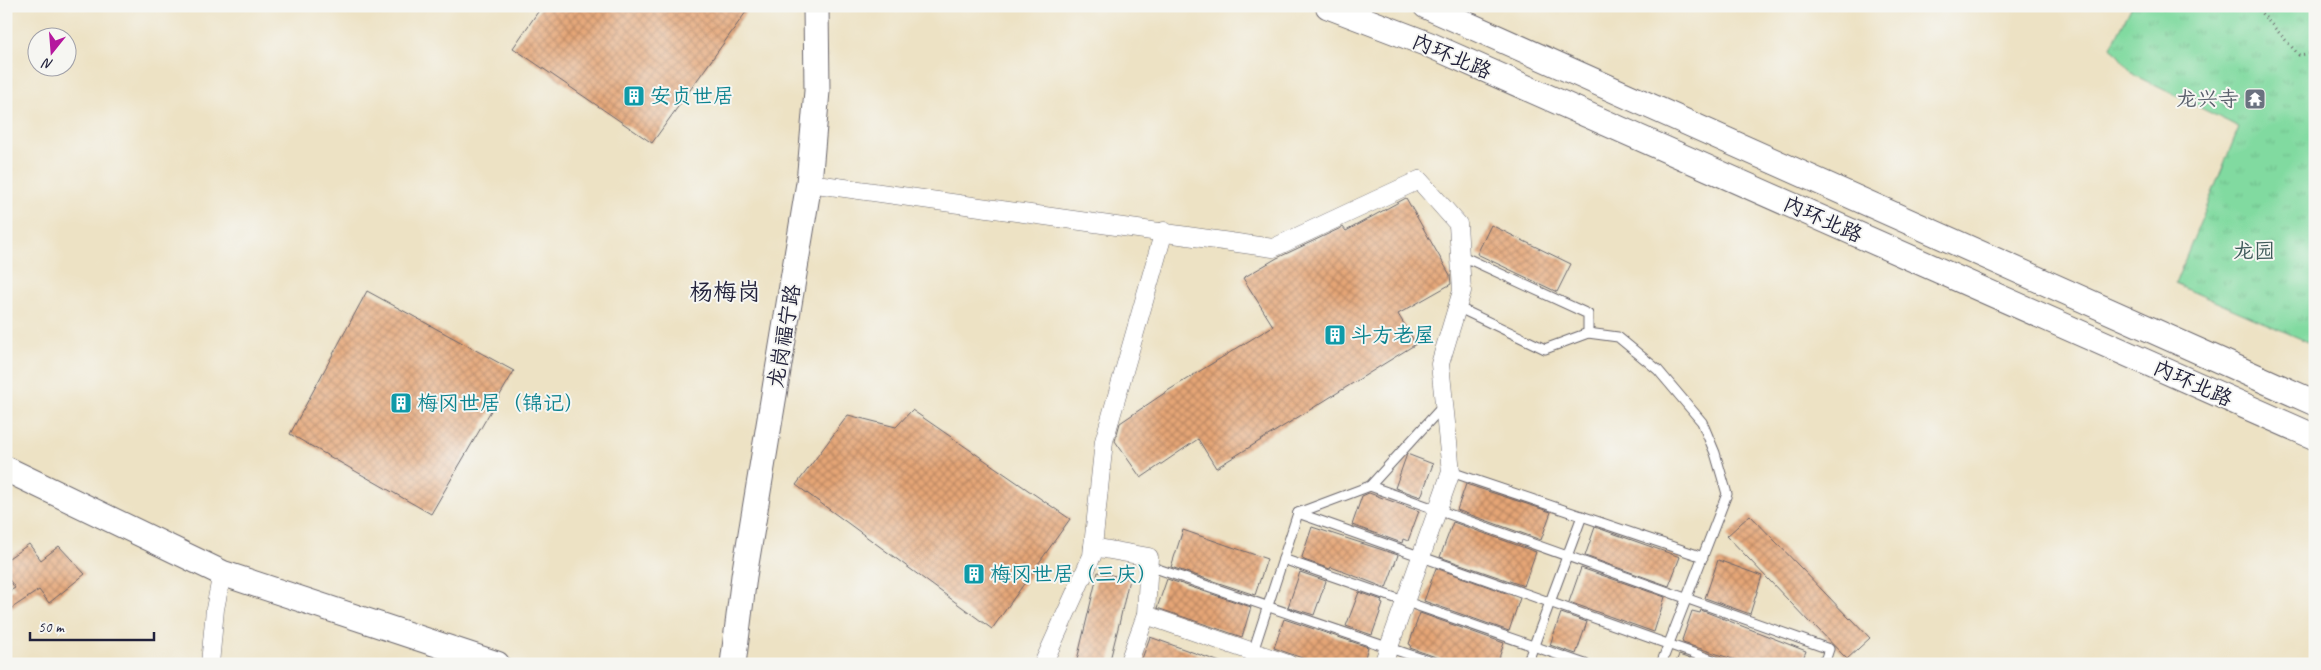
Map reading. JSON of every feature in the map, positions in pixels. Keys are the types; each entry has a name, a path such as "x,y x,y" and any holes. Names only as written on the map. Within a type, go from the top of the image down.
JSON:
{"main road":[{"name":"龙岗福宁路","path":"733,664 744,576 809,183 817,91 816,6"},
{"name":"内环北路","path":"1328,6 1430,45 2315,437"},
{"name":"内环北路","path":"1426,6 2315,403"},
{"path":"6,469 222,573 497,664"}],"street":[{"path":"809,183 1164,231 1273,248 1419,180 1458,224 1462,291 1440,364 1451,472 1386,656"},
{"path":"1043,664 1092,556 1104,441 1164,231"},
{"path":"1093,547 1150,557 1146,615 1128,664"},
{"path":"210,664 215,609 222,573"},
{"path":"1146,615 1251,658 1288,664"}],"lane":[{"path":"1460,255 1588,314 1588,333"},
{"path":"1457,307 1545,349 1588,333 1618,337 1658,370 1702,422 1715,453 1727,494 1661,664"},
{"path":"1298,513 1370,486 1444,405"},
{"path":"1451,472 1702,556"},
{"path":"1370,486 1829,649 1824,664"},
{"path":"1298,513 1724,664"},
{"path":"1251,658 1298,513"},
{"path":"1528,664 1582,516"},
{"path":"1283,559 1585,664"},
{"path":"1149,566 1267,606 1386,656 1437,664"}],"path":[{"path":"2255,6 2299,55 2315,53"}],"green space":[{"name":"龙园","path":"2132,6 2315,6 2315,345 2175,284 2239,127 2134,75 2111,47"}],"building":[{"name":"安贞世居","path":"542,6 738,6 746,12 652,143 513,48"},
{"name":"斗方老屋","path":"1406,198 1450,275 1451,284 1398,314 1416,344 1216,468 1198,439 1141,478 1115,441 1120,423 1169,390 1273,326 1243,278 1277,258 1343,227 1346,231"},
{"path":"1491,225 1571,264 1557,292 1477,254"},
{"name":"梅冈世居（锦记）","path":"367,291 514,371 431,514 290,434"},
{"name":"梅冈世居（三庆）","path":"912,410 1070,519 992,629 796,485 848,415 896,427"},
{"path":"1407,454 1433,464 1421,497 1395,488"},
{"path":"1466,484 1551,512 1541,540 1457,510"},
{"path":"1369,493 1419,511 1408,541 1403,539 1402,543 1352,525 1362,496"},
{"path":"1750,515 1870,638 1847,659 1727,536"},
{"path":"1453,522 1536,552 1524,586 1440,557"},
{"path":"1312,527 1398,555 1386,588 1331,567 1330,569 1304,560 1302,557"},
{"path":"1595,527 1680,557 1669,586 1585,556"},
{"path":"1183,530 1267,559 1255,595 1171,567"},
{"path":"29,544 41,560 59,546 85,574 49,603 39,590 6,612 6,593 15,588 6,575 6,560"},
{"path":"1718,560 1762,576 1750,614 1705,598"},
{"path":"1436,568 1520,598 1509,631 1424,601"},
{"path":"1581,568 1665,597 1654,632 1569,602"},
{"path":"1098,572 1129,579 1120,620 1109,664 1076,664"},
{"path":"1300,572 1326,581 1314,615 1288,607"},
{"path":"1167,579 1251,607 1242,637 1157,608"},
{"path":"1359,592 1382,600 1381,603 1383,604 1372,635 1346,626"},
{"path":"1701,610 1806,651 1801,664 1748,664 1683,643 1682,640 1692,611 1700,613"},
{"path":"1420,613 1504,643 1497,664 1443,664 1439,658 1410,648 1411,645 1409,644"},
{"path":"1561,613 1587,622 1576,654 1550,645"},
{"path":"1284,619 1368,647 1363,664 1319,664 1274,648"},
{"path":"1150,637 1220,662 1220,664 1140,664"},
{"path":"1679,655 1704,664 1675,664"}],"place":[{"name":"安贞世居","path":"634,96"},
{"name":"龙兴寺","path":"2255,99"},
{"name":"斗方老屋","path":"1335,335"},
{"name":"梅冈世居（锦记）","path":"401,403"},
{"name":"梅冈世居（三庆）","path":"974,574"}],"district":[{"name":"杨梅岗","path":"725,292"}]}
